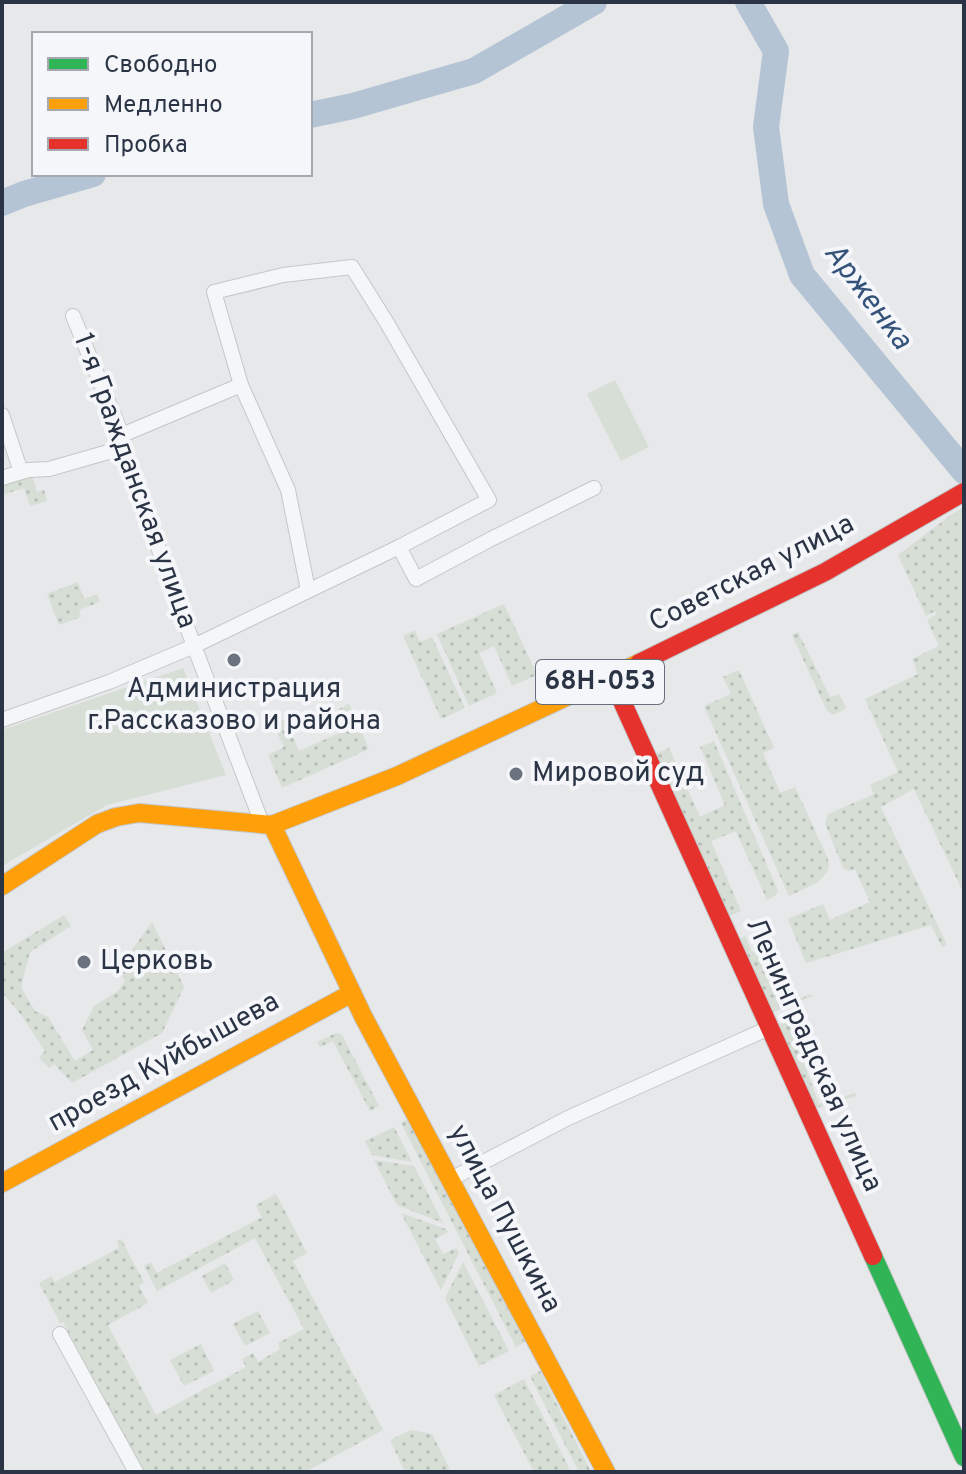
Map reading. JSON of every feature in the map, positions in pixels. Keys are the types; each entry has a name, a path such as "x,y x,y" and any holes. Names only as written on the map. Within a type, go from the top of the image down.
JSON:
{"main road":[{"name":"Советская улица","path":"298,815 397,776 611,677 825,572 964,492"},
{"name":"Ленинградская улица","path":"611,677 964,1457"},
{"name":"Советская улица","path":"267,824 348,796"},
{"name":"68Н-053","path":"2,886 97,824 116,817 139,813 267,824"},
{"name":"улица Пушкина","path":"267,824 352,993 606,1472"},
{"name":"проезд Куйбышева","path":"2,1183 352,993"}],"street":[{"path":"2,720 140,670 194,646 399,547 489,500 352,267 283,275 214,292 241,385 288,490 308,590"},
{"name":"1-я Гражданская улица","path":"73,316 122,442 194,646 267,824"},
{"path":"2,478 28,470 49,469 122,442 241,385"},
{"path":"2,415 21,472"},
{"path":"399,547 416,579 594,488"},
{"path":"451,1179 568,1118 769,1028"},
{"path":"60,1334 136,1472"}],"shaded area":[{"path":"615,380 649,447 621,461 587,394"},
{"path":"32,476 37,492 44,490 47,501 30,506 24,488 2,495 2,482"},
{"path":"964,507 964,894 914,789 881,807 947,945 942,947 931,925 806,963 788,919 823,904 830,920 870,902 855,869 848,871 843,868 825,823 828,814 874,794 870,785 898,772 865,699 918,674 912,659 939,646 927,620 937,614 935,611 926,616 898,555"},
{"path":"78,582 84,599 97,594 100,602 79,610 81,617 59,625 47,594"},
{"path":"504,604 537,675 512,686 494,646 479,653 497,693 469,706 437,634"},
{"path":"415,630 420,642 432,637 465,708 441,719 403,636"},
{"path":"798,632 830,697 839,694 846,707 842,711 833,715 827,711 792,635"},
{"path":"183,668 226,775 107,805 2,866 2,730"},
{"path":"739,670 774,748 763,753 780,793 795,787 828,859 827,872 818,882 789,896 704,706 731,694 723,677"},
{"path":"349,704 369,749 282,788 268,755 284,747 274,726 277,718 289,722 288,727 299,751 348,729 339,709"},
{"path":"714,741 778,891 767,900 736,831 711,841 741,911 725,918 652,755 669,748 700,817 725,805 700,747"},
{"path":"64,915 71,926 30,952 21,987 35,1011 48,1017 75,1061 93,1050 82,1030 94,1006 118,991 125,981 118,970 152,922 184,987 162,1033 72,1083 54,1064 49,1068 39,1058 45,1051 2,992 2,953"},
{"path":"745,936 752,952 759,949 784,1005 812,996 771,1013 739,940"},
{"path":"788,1019 819,1104 855,1093 856,1096 817,1108 809,1106 777,1033 779,1025"},
{"path":"336,1033 342,1035 379,1106 370,1111 333,1041 320,1047 317,1042"},
{"path":"410,1118 525,1342 516,1347 401,1123"},
{"path":"394,1127 412,1162 372,1155 365,1141"},
{"path":"374,1160 414,1166 443,1223 397,1205"},
{"path":"276,1194 307,1253 293,1261 383,1430 305,1472 143,1472 39,1283 51,1276 55,1282 119,1248 117,1241 121,1239 144,1282 139,1286 148,1303 108,1325 156,1415 246,1367 242,1359 253,1353 258,1362 280,1349 278,1343 304,1329 255,1238 157,1291 144,1266 151,1262 157,1273 262,1217 256,1205"},
{"path":"401,1213 446,1229 448,1232 435,1239 443,1254 456,1248 459,1253 441,1290"},
{"path":"463,1262 509,1351 479,1366 445,1298"},
{"path":"225,1263 234,1280 211,1293 202,1276"},
{"path":"258,1311 270,1333 245,1346 233,1324"},
{"path":"201,1344 214,1371 184,1386 170,1360"},
{"path":"540,1371 591,1472 579,1472 530,1376"},
{"path":"524,1379 571,1472 534,1472 494,1395"},
{"path":"411,1430 432,1434 451,1472 405,1472 390,1440"}],"waterway":[{"path":"312,115 474,71 594,2"},
{"name":"Арженка","path":"748,2 776,51 766,127 776,204 802,275 964,471"},
{"path":"2,203 86,176"}],"traffic: fast":[{"path":"873,1256 964,1457"}],"traffic: slow":[{"path":"2,886 97,824 116,817 139,813 272,825 397,776 639,663"},
{"path":"272,825 364,1018 606,1472"},
{"path":"2,1183 352,993"}],"traffic: jam":[{"path":"639,663 825,572 964,492"},
{"path":"611,677 873,1256"}],"place":[{"name":"Администрация г.Рассказово и района","path":"234,660"},
{"name":"Мировой суд","path":"516,774"},
{"name":"Церковь","path":"84,962"}]}
